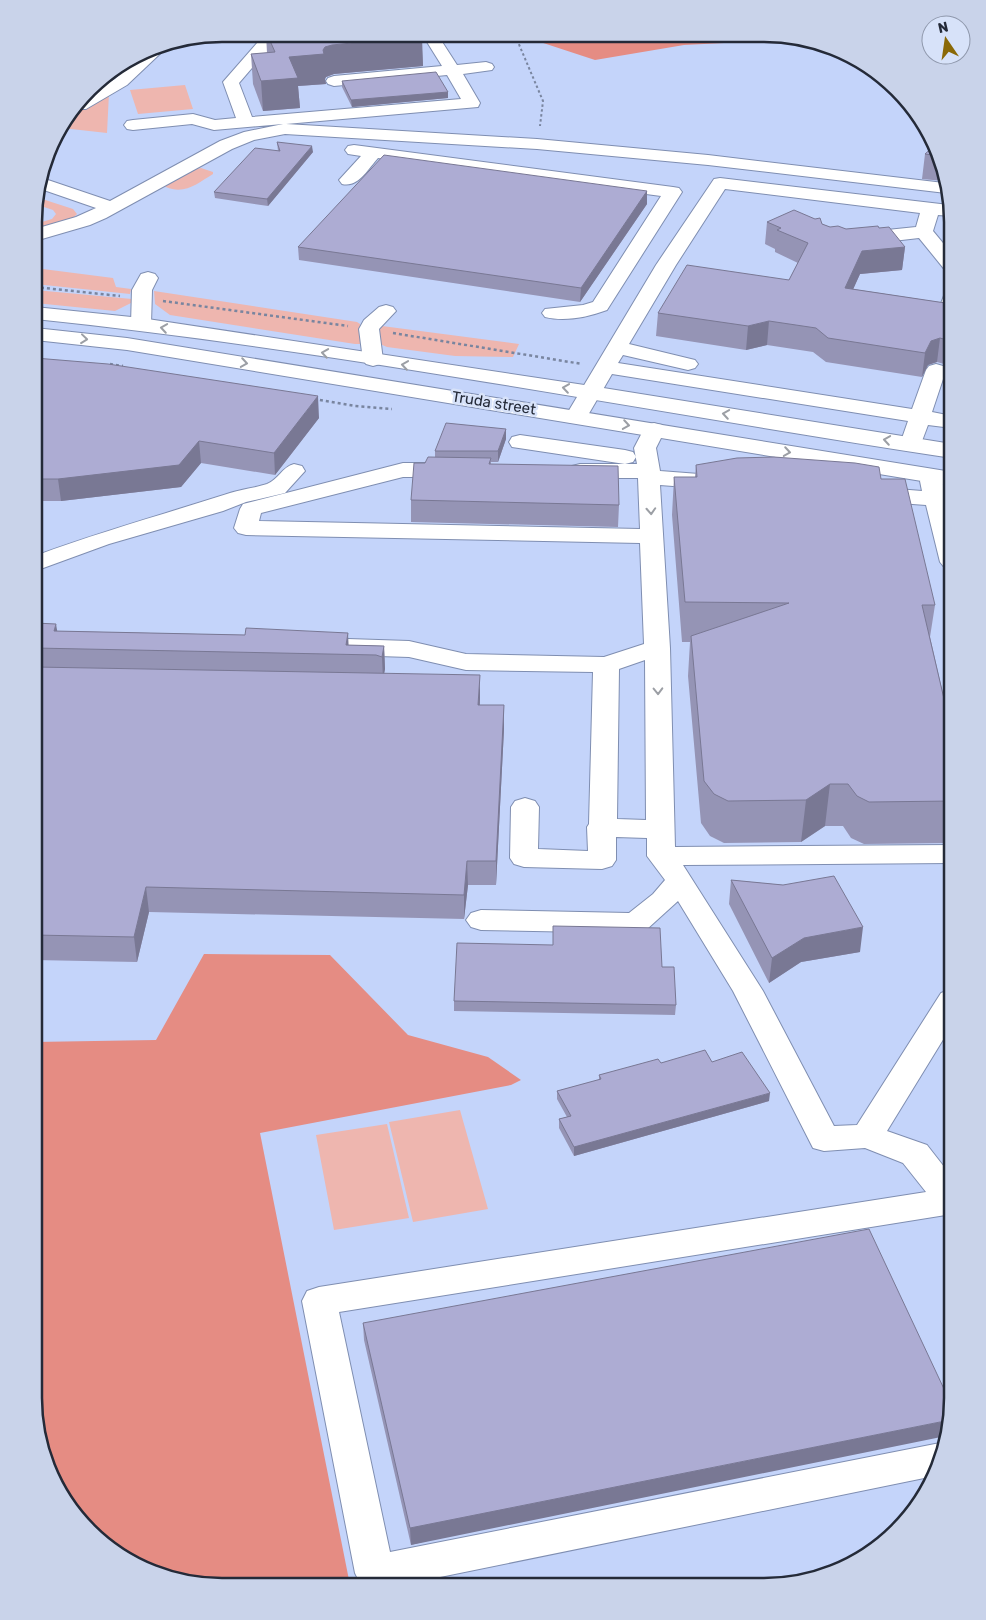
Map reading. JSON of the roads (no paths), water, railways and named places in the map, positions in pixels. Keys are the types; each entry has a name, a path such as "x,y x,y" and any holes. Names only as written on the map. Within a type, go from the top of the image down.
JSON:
{"main road":[{"path":"248,129 231,82 267,42"},
{"path":"42,233 83,221 105,210 226,145 248,129 334,114 472,103 435,42"},
{"path":"260,50 316,44 327,66 322,89 334,114"},
{"path":"92,98 121,82 143,61"},
{"path":"327,66 390,76 486,67"},
{"path":"390,76 405,108"},
{"path":"133,125 193,119 214,125 248,129 374,152 673,192 600,306 585,311 552,313"},
{"path":"214,125 226,145"},
{"path":"248,129 285,129 537,144 708,160 940,187"},
{"path":"560,177 577,148"},
{"path":"348,180 374,152"},
{"path":"576,417 617,348 675,266 720,183 943,210"},
{"path":"47,186 105,210"},
{"path":"45,196 105,210"},
{"path":"924,232 931,208"},
{"path":"838,241 924,232"},
{"path":"924,232 944,256"},
{"path":"141,324 141,298 148,278"},
{"path":"930,303 944,309"},
{"path":"373,360 368,329 386,311"},
{"name":"Truda street","path":"42,314 141,324 590,392 944,450"},
{"name":"Truda street","path":"42,335 128,344 944,478"},
{"path":"617,348 644,352 662,360 922,409 944,419"},
{"path":"605,367 922,409 944,406"},
{"path":"911,444 936,370"},
{"path":"668,405 645,448 649,470 657,648 660,843 680,880 748,991 824,1139 867,1136 915,1154 944,1191"},
{"path":"520,442 649,470 728,483"},
{"path":"471,470 402,470 251,510 246,528 652,536"},
{"path":"560,471 649,470"},
{"path":"42,561 102,539 238,498 278,488 294,471"},
{"path":"930,475 943,512"},
{"path":"847,492 943,512"},
{"path":"321,646 408,649 466,662 606,665 657,648"},
{"path":"525,808 524,858 602,860 601,827 606,665"},
{"path":"601,827 660,843 944,854"},
{"path":"481,920 636,922 662,901 680,880"},
{"path":"867,1136 944,1013"},
{"path":"932,1461 375,1573 319,1301 944,1202"}]}
